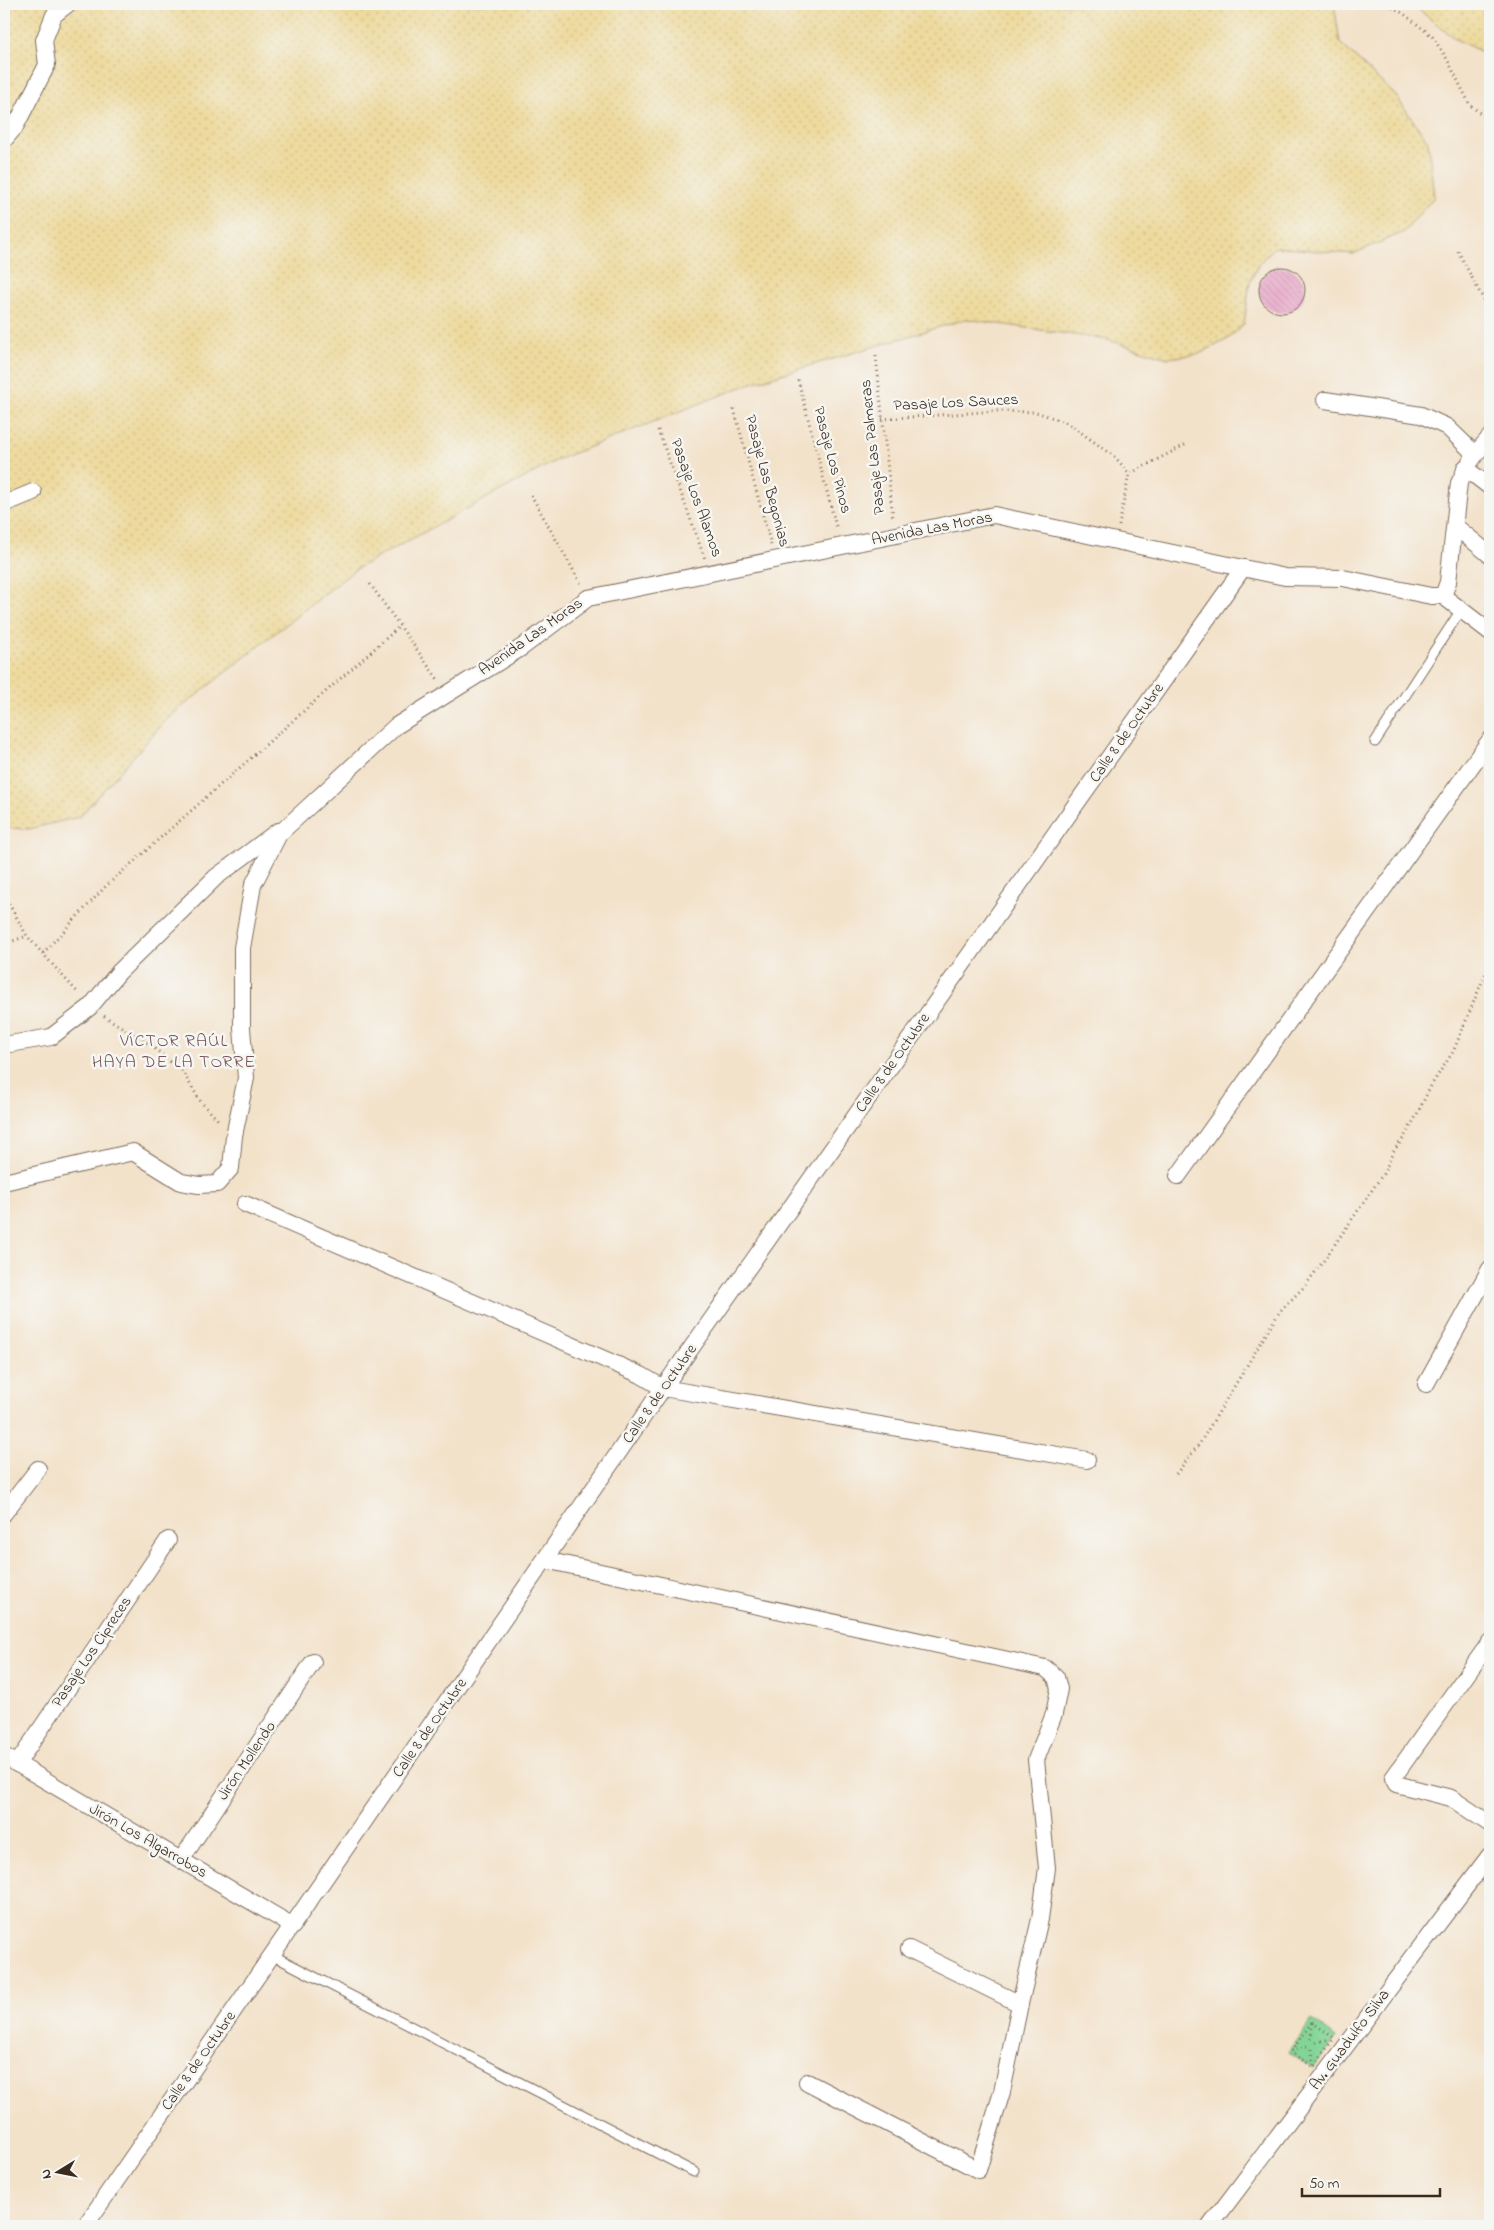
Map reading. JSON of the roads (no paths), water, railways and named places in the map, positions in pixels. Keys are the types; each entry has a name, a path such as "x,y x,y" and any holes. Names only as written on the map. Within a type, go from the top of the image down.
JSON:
{"street":[{"path":"4,140 15,127 48,65 44,40 54,15 68,4"},
{"path":"1325,400 1421,415 1448,427 1475,454"},
{"path":"1490,437 1465,468 1459,483 1448,582 1443,596 1490,632"},
{"path":"1465,468 1490,487"},
{"path":"4,504 33,492"},
{"name":"Avenida Las Moras","path":"4,1182 133,1152 181,1182 199,1185 217,1184 231,1168 234,1136 246,1078 242,1028 242,948 252,884 279,834 396,726 521,648 588,598 994,515 1285,577 1343,578 1430,596 1443,596"},
{"path":"1455,526 1490,555"},
{"name":"Calle 8 de Octubre","path":"85,2226 664,1388 1243,568"},
{"path":"1178,1176 1490,740"},
{"path":"4,1045 51,1038 90,1007 119,972 216,877 298,817"},
{"path":"245,1204 641,1375 664,1388 1086,1460"},
{"path":"1426,1384 1490,1269"},
{"path":"4,1512 38,1469"},
{"name":"Pasaje Los Cipreces","path":"10,1760 168,1540"},
{"path":"545,1560 1045,1668 1056,1677 1059,1688 1054,1714 1036,1760 1047,1868 1040,1919 1002,2092 978,2170 807,2082"},
{"path":"1490,1642 1393,1778 1396,1784 1451,1798 1490,1824"},
{"name":"Jirón Mollendo","path":"181,1860 313,1662"},
{"name":"Jirón Los Algarrobos","path":"10,1760 293,1926"},
{"name":"Av. Guadulfo Silva","path":"1210,2226 1490,1855"},
{"path":"909,1948 1020,2004"}],"lane":[{"path":"1375,742 1461,610"},
{"path":"272,1955 694,2172"}],"district":[{"name":"VÍCTOR RAÚL HAYA DE LA TORRE","path":"174,1052"}]}
